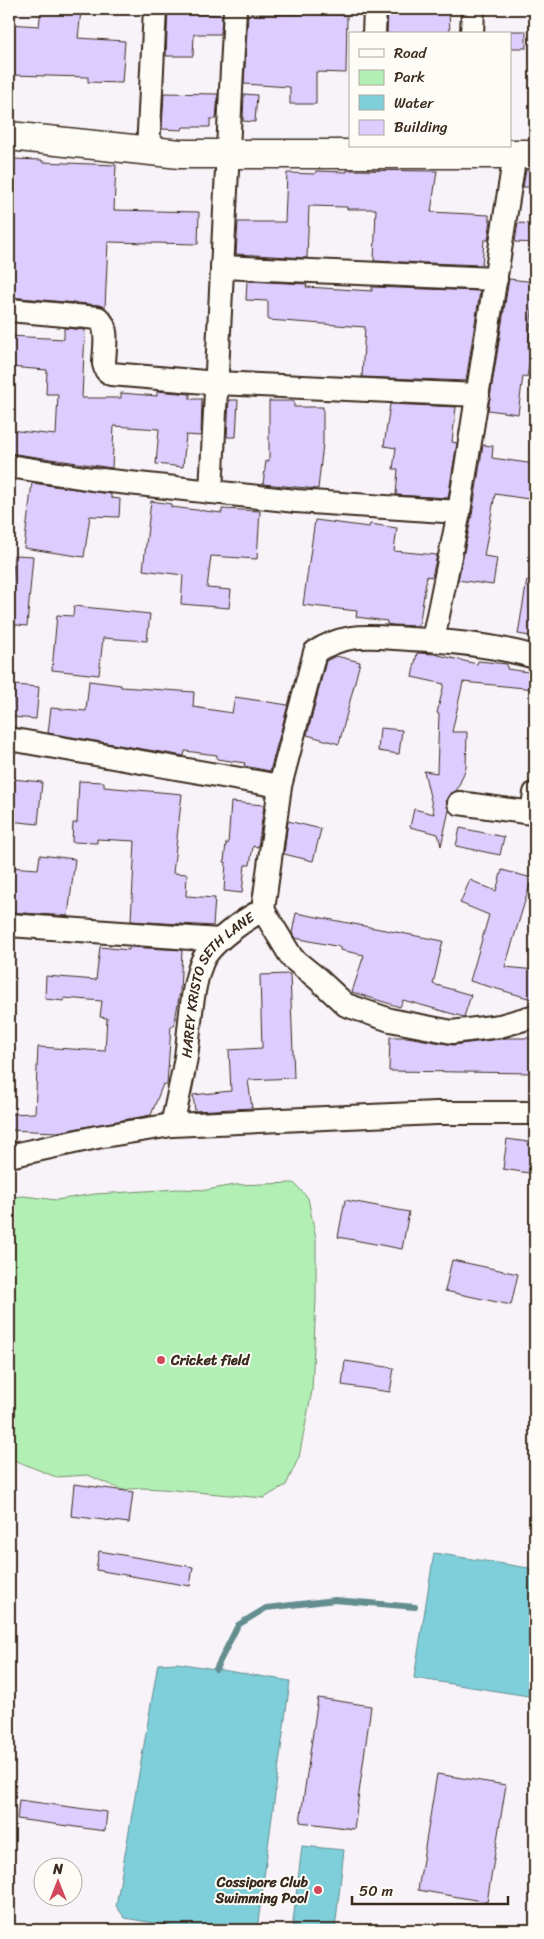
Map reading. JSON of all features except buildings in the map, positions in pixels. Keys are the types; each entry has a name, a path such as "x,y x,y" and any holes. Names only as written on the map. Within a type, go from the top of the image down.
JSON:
{"street":[{"path":"148,151 155,9"},
{"path":"211,492 235,9"},
{"path":"374,32 375,9"},
{"path":"472,32 473,9"},
{"path":"9,136 180,154 367,150 468,150 525,154 496,279 459,512 432,640 509,649 535,656"},
{"path":"222,268 496,279"},
{"path":"9,310 98,318 105,329 104,364 106,370 111,374 216,383 478,395"},
{"path":"9,466 92,479 296,501 459,512"},
{"name":"HAREY KRISTO SETH LANE","path":"172,1125 186,1058 193,1001 202,961 219,940 243,920 263,910 280,786 315,652 324,646 350,638 374,637 432,640"},
{"path":"9,738 280,786"},
{"path":"459,803 532,813 535,793"},
{"path":"263,910 292,958 346,1005 390,1020 452,1032 500,1026 535,1016"},
{"path":"9,926 219,940"},
{"path":"9,1156 97,1137 172,1125 436,1113 535,1113"}],"green space":[{"name":"Cricket field","path":"294,1183 308,1198 316,1239 316,1300 312,1391 299,1457 286,1485 264,1498 162,1489 141,1488 122,1490 88,1475 56,1477 9,1458 9,1197 24,1196 56,1200 95,1194 178,1189 207,1190 234,1185"}],"water":[{"path":"434,1553 535,1569 535,1697 414,1678"},
{"path":"177,1663 290,1681 257,1930 194,1930 125,1918 116,1906 158,1664"},
{"name":"Cossipore Club Swimming Pool","path":"302,1846 344,1850 335,1930 292,1930"}],"waterway":[{"path":"216,1669 238,1625 266,1608 335,1600 415,1607"}],"place":[{"name":"Cricket field","path":"161,1360"},
{"name":"Cossipore Club Swimming Pool","path":"318,1890"}]}
